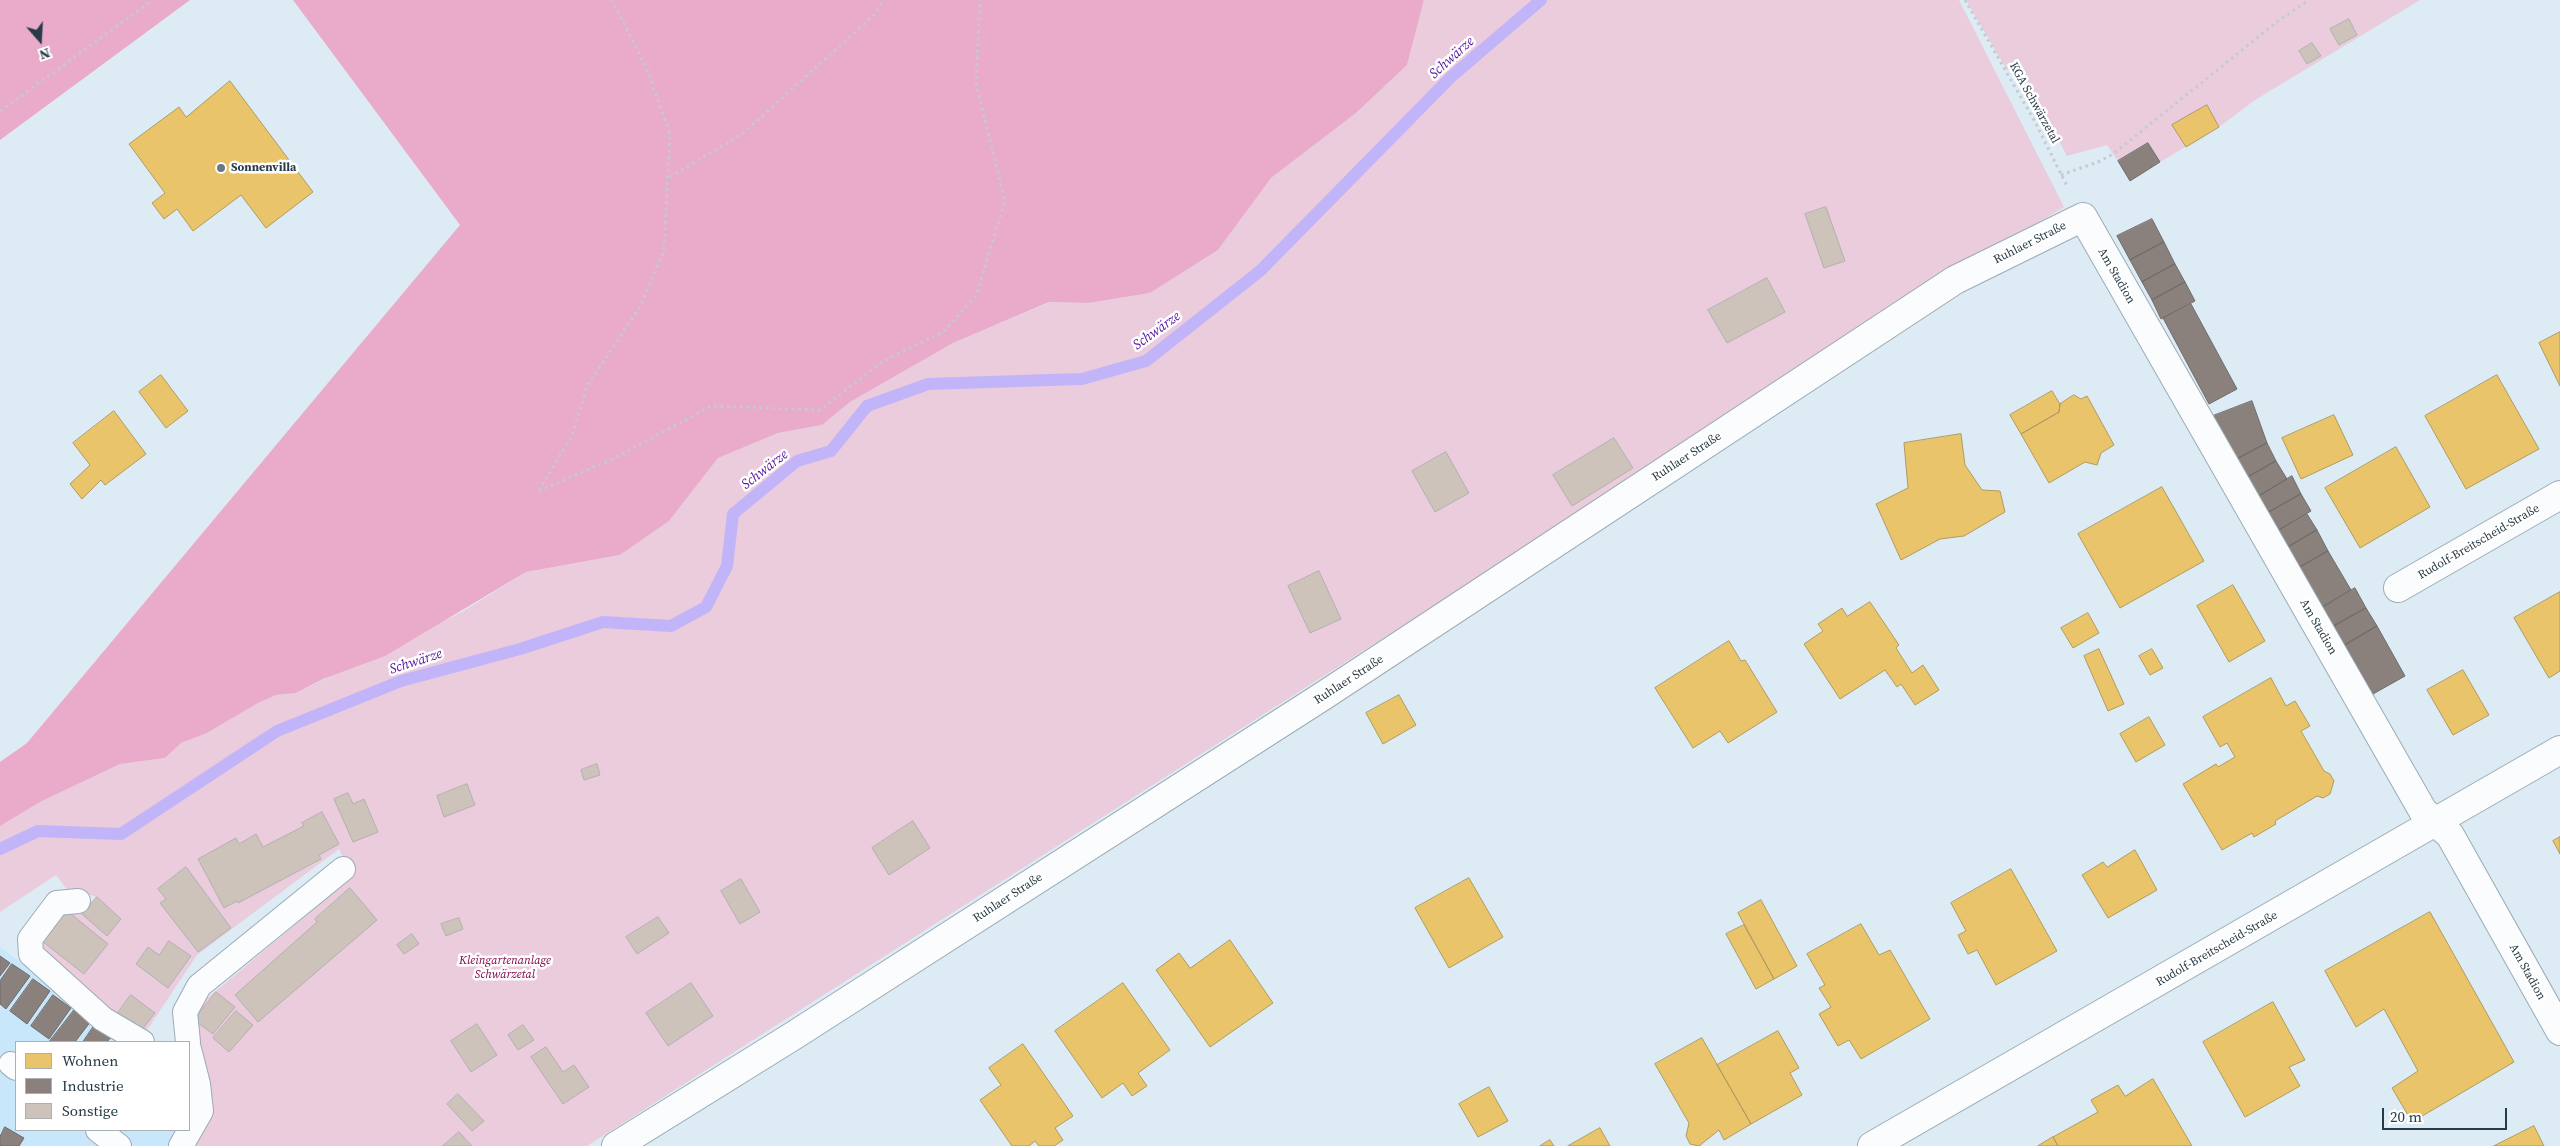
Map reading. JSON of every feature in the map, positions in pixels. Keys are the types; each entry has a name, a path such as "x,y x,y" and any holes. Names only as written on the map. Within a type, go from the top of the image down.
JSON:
{"street":[{"name":"Am Stadion","path":"2083,216 2419,804 2450,835 2560,1031"},
{"name":"Ruhlaer Straße","path":"616,1146 793,1036 1315,702 1955,280 2083,216"},
{"name":"Rudolf-Breitscheid-Straße","path":"2398,588 2560,495"},
{"name":"Rudolf-Breitscheid-Straße","path":"1872,1146 2560,750"}],"lane":[{"path":"188,1041 185,1012 199,986 343,869"},
{"path":"78,901 57,903 30,939 31,954 70,992 104,1019 140,1041"},
{"path":"190,1057 198,1084 201,1111 190,1130"},
{"path":"99,1131 119,1146"},
{"path":"181,1146 190,1131"}],"path":[{"path":"0,111 153,0"},
{"path":"612,0 647,68 670,134 670,177 664,250 640,307 587,386 572,436 539,491 620,455 711,406 820,410 882,362 944,331 976,296 1005,201 976,83 980,0"},
{"path":"670,177 742,134 874,15 884,0"},
{"name":"KGA Schwärzetal","path":"1966,0 2034,120 2083,216"},
{"path":"2061,175 2098,162 2113,154 2278,21 2309,0"}],"shaded area":[{"path":"0,0 190,0 0,140"},
{"path":"293,0 1424,0 1407,65 1356,113 1271,178 1218,250 1150,293 1088,303 1049,302 953,343 850,402 822,425 778,433 718,458 669,521 620,555 526,572 385,656 323,679 296,693 276,695 258,703 207,733 181,743 165,758 120,764 40,802 0,826 0,762 27,743 460,225"},
{"path":"0,947 127,1041 15,1041 15,1131 178,1131 170,1146 0,1146"}],"green space":[{"name":"Kleingartenanlage Schwärzetal","path":"1424,0 1959,0 2064,207 1952,275 587,1146 192,1146 192,1011 352,877 339,849 197,955 141,1039 34,944 61,906 82,914 96,897 80,891 68,891 56,875 0,912 0,826 40,802 120,764 165,758 181,743 207,733 258,703 276,695 296,693 462,612 526,572 620,555 669,521 718,458 778,433 822,425 850,402 953,343 1050,302 1088,303 1150,293 1218,250 1271,178 1356,113 1407,65"},
{"path":"1966,0 2420,0 2255,100 2219,127 2160,162 2148,143 2118,161 2107,145 2067,156 2019,64 2007,70"}],"building: Wohnen":[{"name":"Sonnenvilla","path":"230,81 313,192 266,228 241,195 193,231 177,209 164,219 152,203 165,193 129,144 179,107 186,117"},
{"path":"2207,105 2219,127 2186,147 2172,125"},
{"path":"2560,332 2560,386 2539,343"},
{"path":"161,375 188,411 166,428 139,392"},
{"path":"2497,375 2539,449 2466,489 2425,416"},
{"path":"2052,391 2060,404 2059,412 2021,434 2010,415"},
{"path":"2074,395 2081,399 2087,396 2114,445 2101,453 2097,465 2085,462 2049,483 2021,434 2059,412 2060,404"},
{"path":"114,411 146,454 105,485 101,480 82,499 70,484 90,465 73,443"},
{"path":"2334,415 2353,455 2301,479 2282,438"},
{"path":"1961,434 1965,465 1982,490 2000,491 2005,512 1964,536 1940,539 1901,560 1876,504 1908,488 1904,443"},
{"path":"2396,447 2430,507 2360,548 2325,488"},
{"path":"2162,487 2204,561 2120,608 2078,534"},
{"path":"2233,585 2265,641 2229,662 2197,606"},
{"path":"2560,592 2560,671 2549,678 2514,618"},
{"path":"1870,602 1899,645 1896,648 1912,673 1923,665 1939,690 1915,705 1901,684 1897,687 1885,670 1840,699 1804,644 1823,631 1818,624 1842,608 1847,616"},
{"path":"2088,613 2099,633 2073,648 2061,628"},
{"path":"1729,641 1741,661 1745,660 1777,712 1728,743 1720,731 1693,748 1655,688"},
{"path":"2099,649 2124,704 2108,711 2084,656"},
{"path":"2152,649 2163,668 2150,675 2139,656"},
{"path":"2463,670 2489,715 2453,735 2427,690"},
{"path":"2271,678 2286,706 2295,701 2310,726 2301,731 2324,771 2330,774 2334,781 2330,794 2323,798 2317,796 2275,821 2276,824 2254,837 2252,833 2222,850 2183,784 2216,764 2218,767 2235,757 2227,743 2220,747 2203,717"},
{"path":"1399,695 1416,725 1383,744 1366,713"},
{"path":"2149,717 2165,745 2136,762 2120,734"},
{"path":"2560,837 2560,854 2553,841"},
{"path":"2135,850 2157,890 2108,918 2082,875 2103,862 2107,867"},
{"path":"2011,869 2057,951 1996,985 1977,950 1968,954 1958,935 1966,931 1951,903"},
{"path":"1469,878 1503,937 1449,968 1415,908"},
{"path":"1761,900 1797,966 1774,979 1738,913"},
{"path":"2430,912 2514,1062 2412,1122 2392,1088 2418,1071 2384,1009 2356,1027 2325,971"},
{"path":"1861,924 1879,955 1890,950 1930,1019 1861,1059 1849,1040 1838,1046 1819,1014 1831,1007 1819,988 1825,985 1807,954"},
{"path":"1744,925 1774,979 1756,989 1726,934"},
{"path":"1230,940 1273,1003 1210,1047 1156,970 1179,953 1190,968"},
{"path":"1123,983 1170,1050 1138,1073 1147,1086 1132,1096 1123,1083 1102,1098 1055,1031"},
{"path":"2273,1002 2305,1060 2289,1067 2300,1086 2245,1117 2203,1042"},
{"path":"1778,1031 1799,1068 1790,1073 1802,1095 1751,1124 1717,1065"},
{"path":"1702,1038 1751,1124 1724,1140 1719,1130 1699,1146 1690,1144 1686,1136 1689,1123 1655,1064"},
{"path":"1023,1044 1073,1116 1055,1128 1063,1140 1054,1146 1039,1146 1035,1141 1029,1146 1012,1146 980,1100 1001,1085 989,1068"},
{"path":"2153,1079 2192,1146 2058,1146 2053,1137 2098,1112 2091,1100 2118,1085 2125,1096"},
{"path":"1489,1087 1508,1121 1478,1137 1459,1104"},
{"path":"2534,1126 2544,1146 2494,1146"},
{"path":"1600,1128 1610,1146 1568,1146"},
{"path":"2053,1137 2058,1146 2038,1146"},
{"path":"1550,1140 1554,1146 1540,1146"}],"building: Industrie":[{"path":"2148,143 2160,162 2130,181 2118,161"},
{"path":"2152,219 2164,242 2130,260 2117,236"},
{"path":"2164,242 2175,264 2142,282 2130,260"},
{"path":"2175,264 2185,282 2152,300 2142,282"},
{"path":"2185,282 2195,301 2161,319 2152,300"},
{"path":"2191,304 2237,389 2209,404 2163,318"},
{"path":"2252,401 2267,443 2237,459 2213,416"},
{"path":"2267,443 2276,461 2248,477 2237,459"},
{"path":"2276,461 2287,479 2259,496 2248,477"},
{"path":"2292,476 2301,494 2269,512 2259,496"},
{"path":"2301,494 2311,511 2279,530 2269,512"},
{"path":"2307,514 2317,530 2288,547 2279,530"},
{"path":"2317,530 2328,551 2300,567 2288,547"},
{"path":"2328,551 2351,590 2323,607 2300,567"},
{"path":"2355,588 2366,608 2334,626 2323,607"},
{"path":"2366,608 2377,626 2345,645 2334,626"},
{"path":"2377,626 2405,676 2373,694 2345,645"},
{"path":"0,956 10,963 0,976"},
{"path":"12,964 30,976 6,1009 0,1004 0,981"},
{"path":"33,979 50,991 27,1024 10,1011"},
{"path":"53,995 71,1008 49,1039 31,1026"},
{"path":"75,1009 91,1021 76,1041 50,1041"},
{"path":"96,1023 112,1036 108,1041 84,1041"},
{"path":"5,1127 24,1138 19,1146 0,1146 0,1137"}],"building: Sonstige":[{"path":"2349,19 2357,35 2339,45 2330,29"},
{"path":"2312,43 2321,56 2307,64 2299,51"},
{"path":"1826,207 1845,261 1824,268 1805,214"},
{"path":"1767,278 1785,312 1727,343 1708,310"},
{"path":"1614,438 1633,468 1572,506 1553,475"},
{"path":"1446,452 1469,493 1435,512 1412,471"},
{"path":"1319,571 1341,619 1310,633 1288,586"},
{"path":"597,764 600,775 584,780 581,770"},
{"path":"467,784 475,805 444,817 437,796"},
{"path":"348,793 353,804 364,799 378,832 353,842 334,799"},
{"path":"322,812 339,844 319,855 321,859 238,903 237,901 224,908 198,859 236,838 239,844 256,834 263,847 304,826 302,823"},
{"path":"913,821 930,848 889,875 872,848"},
{"path":"186,867 231,928 198,952 160,903 166,899 158,889"},
{"path":"741,879 760,912 740,924 721,891"},
{"path":"350,888 377,920 258,1022 235,995 317,922 315,919"},
{"path":"97,897 121,919 107,936 82,914"},
{"path":"66,910 108,944 84,974 42,941"},
{"path":"658,917 669,933 637,954 626,937"},
{"path":"459,918 463,929 446,936 441,924"},
{"path":"412,934 419,944 404,954 397,945"},
{"path":"169,941 191,956 168,988 136,964 148,947 159,955"},
{"path":"691,983 713,1016 668,1046 646,1013"},
{"path":"216,992 235,1007 213,1034 194,1020"},
{"path":"131,995 155,1013 141,1031 117,1014"},
{"path":"236,1011 253,1025 229,1052 213,1038"},
{"path":"477,1024 497,1055 471,1072 451,1041"},
{"path":"523,1025 534,1040 518,1050 508,1035"},
{"path":"546,1047 563,1072 574,1065 589,1087 563,1104 531,1057"},
{"path":"458,1094 484,1121 472,1131 447,1104"},
{"path":"459,1132 472,1146 443,1146"}],"waterway":[{"name":"Schwärze","path":"0,849 38,831 121,834 277,731 401,681 520,649 603,622 671,626 706,607 727,566 733,514 797,461 831,451 867,406 928,384 1082,379 1146,361 1260,271 1451,77 1541,0"}],"place":[{"name":"Sonnenvilla","path":"221,168"}]}
